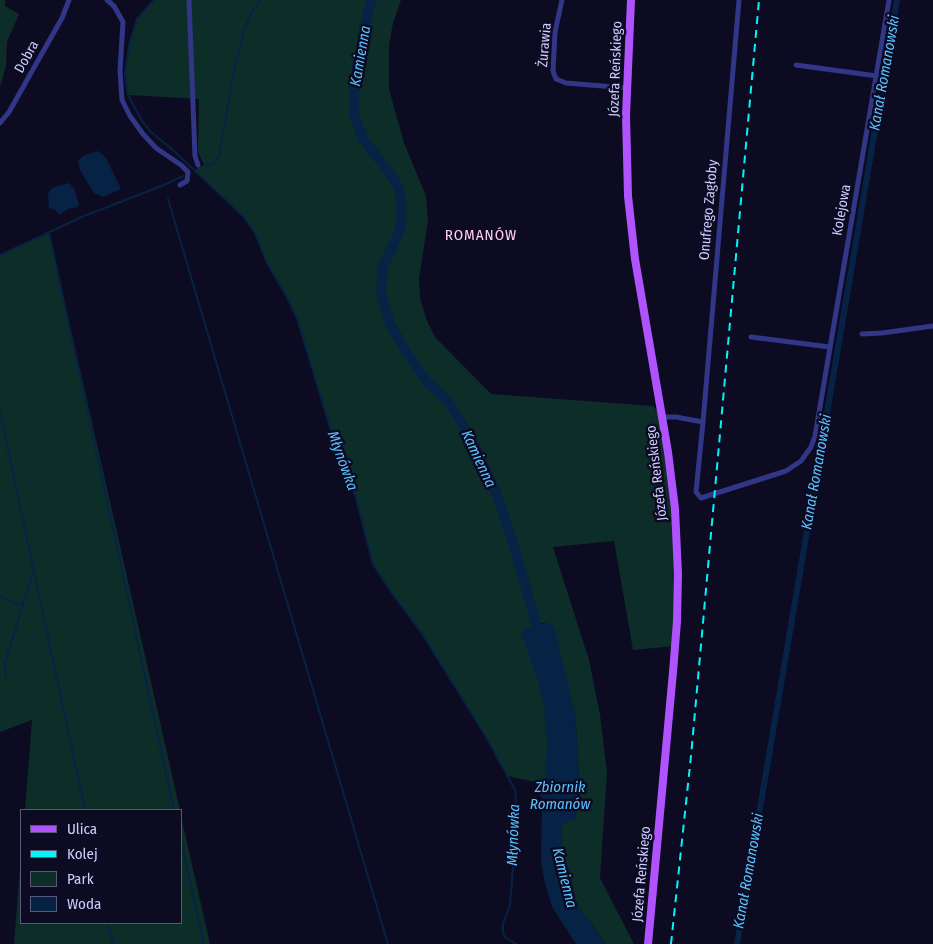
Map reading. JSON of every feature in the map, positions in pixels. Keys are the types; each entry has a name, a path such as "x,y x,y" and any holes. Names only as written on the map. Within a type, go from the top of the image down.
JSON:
{"main road":[{"name":"Józefa Reńskiego","path":"631,0 626,154 631,226 675,509 678,574 677,621 648,944"}],"street":[{"name":"Dobra","path":"0,124 9,112 62,18 68,0"},
{"path":"107,0 114,6 123,22 120,71 122,100 130,116 143,134 156,148 188,172 187,181 180,185"},
{"path":"189,0 195,156 198,165"},
{"name":"Żurawia","path":"562,0 555,32 553,70 556,79 566,83 627,88"},
{"name":"Onufrego Zagłoby","path":"699,496 696,492 697,479 739,0"},
{"name":"Kolejowa","path":"699,496 704,498 786,471 801,461 812,447 889,0"},
{"path":"796,65 877,76"},
{"path":"862,334 933,326"},
{"path":"752,337 830,347"},
{"path":"662,417 676,417 703,422"}],"green space":[{"path":"0,0 5,0 5,6 19,14 7,42 6,66 0,87"},
{"path":"154,0 401,0 393,23 389,45 389,89 404,143 426,196 428,221 419,279 420,298 427,321 435,337 491,394 653,406 662,417 675,509 675,646 633,650 614,541 553,547 589,660 600,715 607,773 600,878 634,944 606,944 577,904 567,882 561,848 562,823 575,819 579,776 575,713 546,623 536,623 558,694 561,788 508,776 423,635 373,564 356,498 332,434 297,318 267,263 255,233 243,216 195,172 197,168 204,165 198,152 199,99 128,95 125,75 129,45 137,19"},
{"path":"49,233 180,809 25,809 32,720 0,732 0,255"},
{"path":"182,820 210,944 14,944 20,867 20,924 182,924"}],"water":[{"path":"98,151 106,158 121,189 103,197 94,193 80,170 78,161 83,156"},
{"path":"69,183 74,188 79,204 77,207 68,209 59,215 56,210 49,208 48,193 52,188"},
{"name":"Zbiornik Romanów","path":"546,623 554,626 575,713 579,776 575,819 562,824 561,848 566,882 577,904 606,944 576,944 552,907 545,884 541,861 542,797 537,794 537,792 543,790 545,780 547,744 544,706 537,678 523,638 520,637 524,629"}],"waterway":[{"name":"Młynówka","path":"154,0 137,19 129,45 125,75 128,95 142,121 151,132 243,216 255,233 267,263 297,318 332,434 356,498 373,564 423,635 488,740 515,790 517,817 510,905 503,924 503,933 505,937 516,944"},
{"path":"204,165 212,165 219,157 233,75 244,30 253,10 261,0"},
{"name":"Kamienna","path":"371,0 354,83 354,114 363,139 399,188 402,207 400,230 383,267 381,293 390,324 405,350 427,382 448,401 475,445 499,500 540,637"},
{"name":"Kanał Romanowski","path":"737,944 897,0"},
{"path":"0,255 84,216 183,176"},
{"path":"168,199 388,944"},
{"path":"49,233 174,809"},
{"path":"0,412 85,809"},
{"path":"6,677 5,663 33,572"},
{"path":"0,597 23,606"},
{"path":"182,846 204,944"},
{"path":"108,924 113,944"}],"railway":[{"path":"671,944 691,756 759,0"}],"district":[{"name":"ROMANÓW","path":"481,236"}]}
